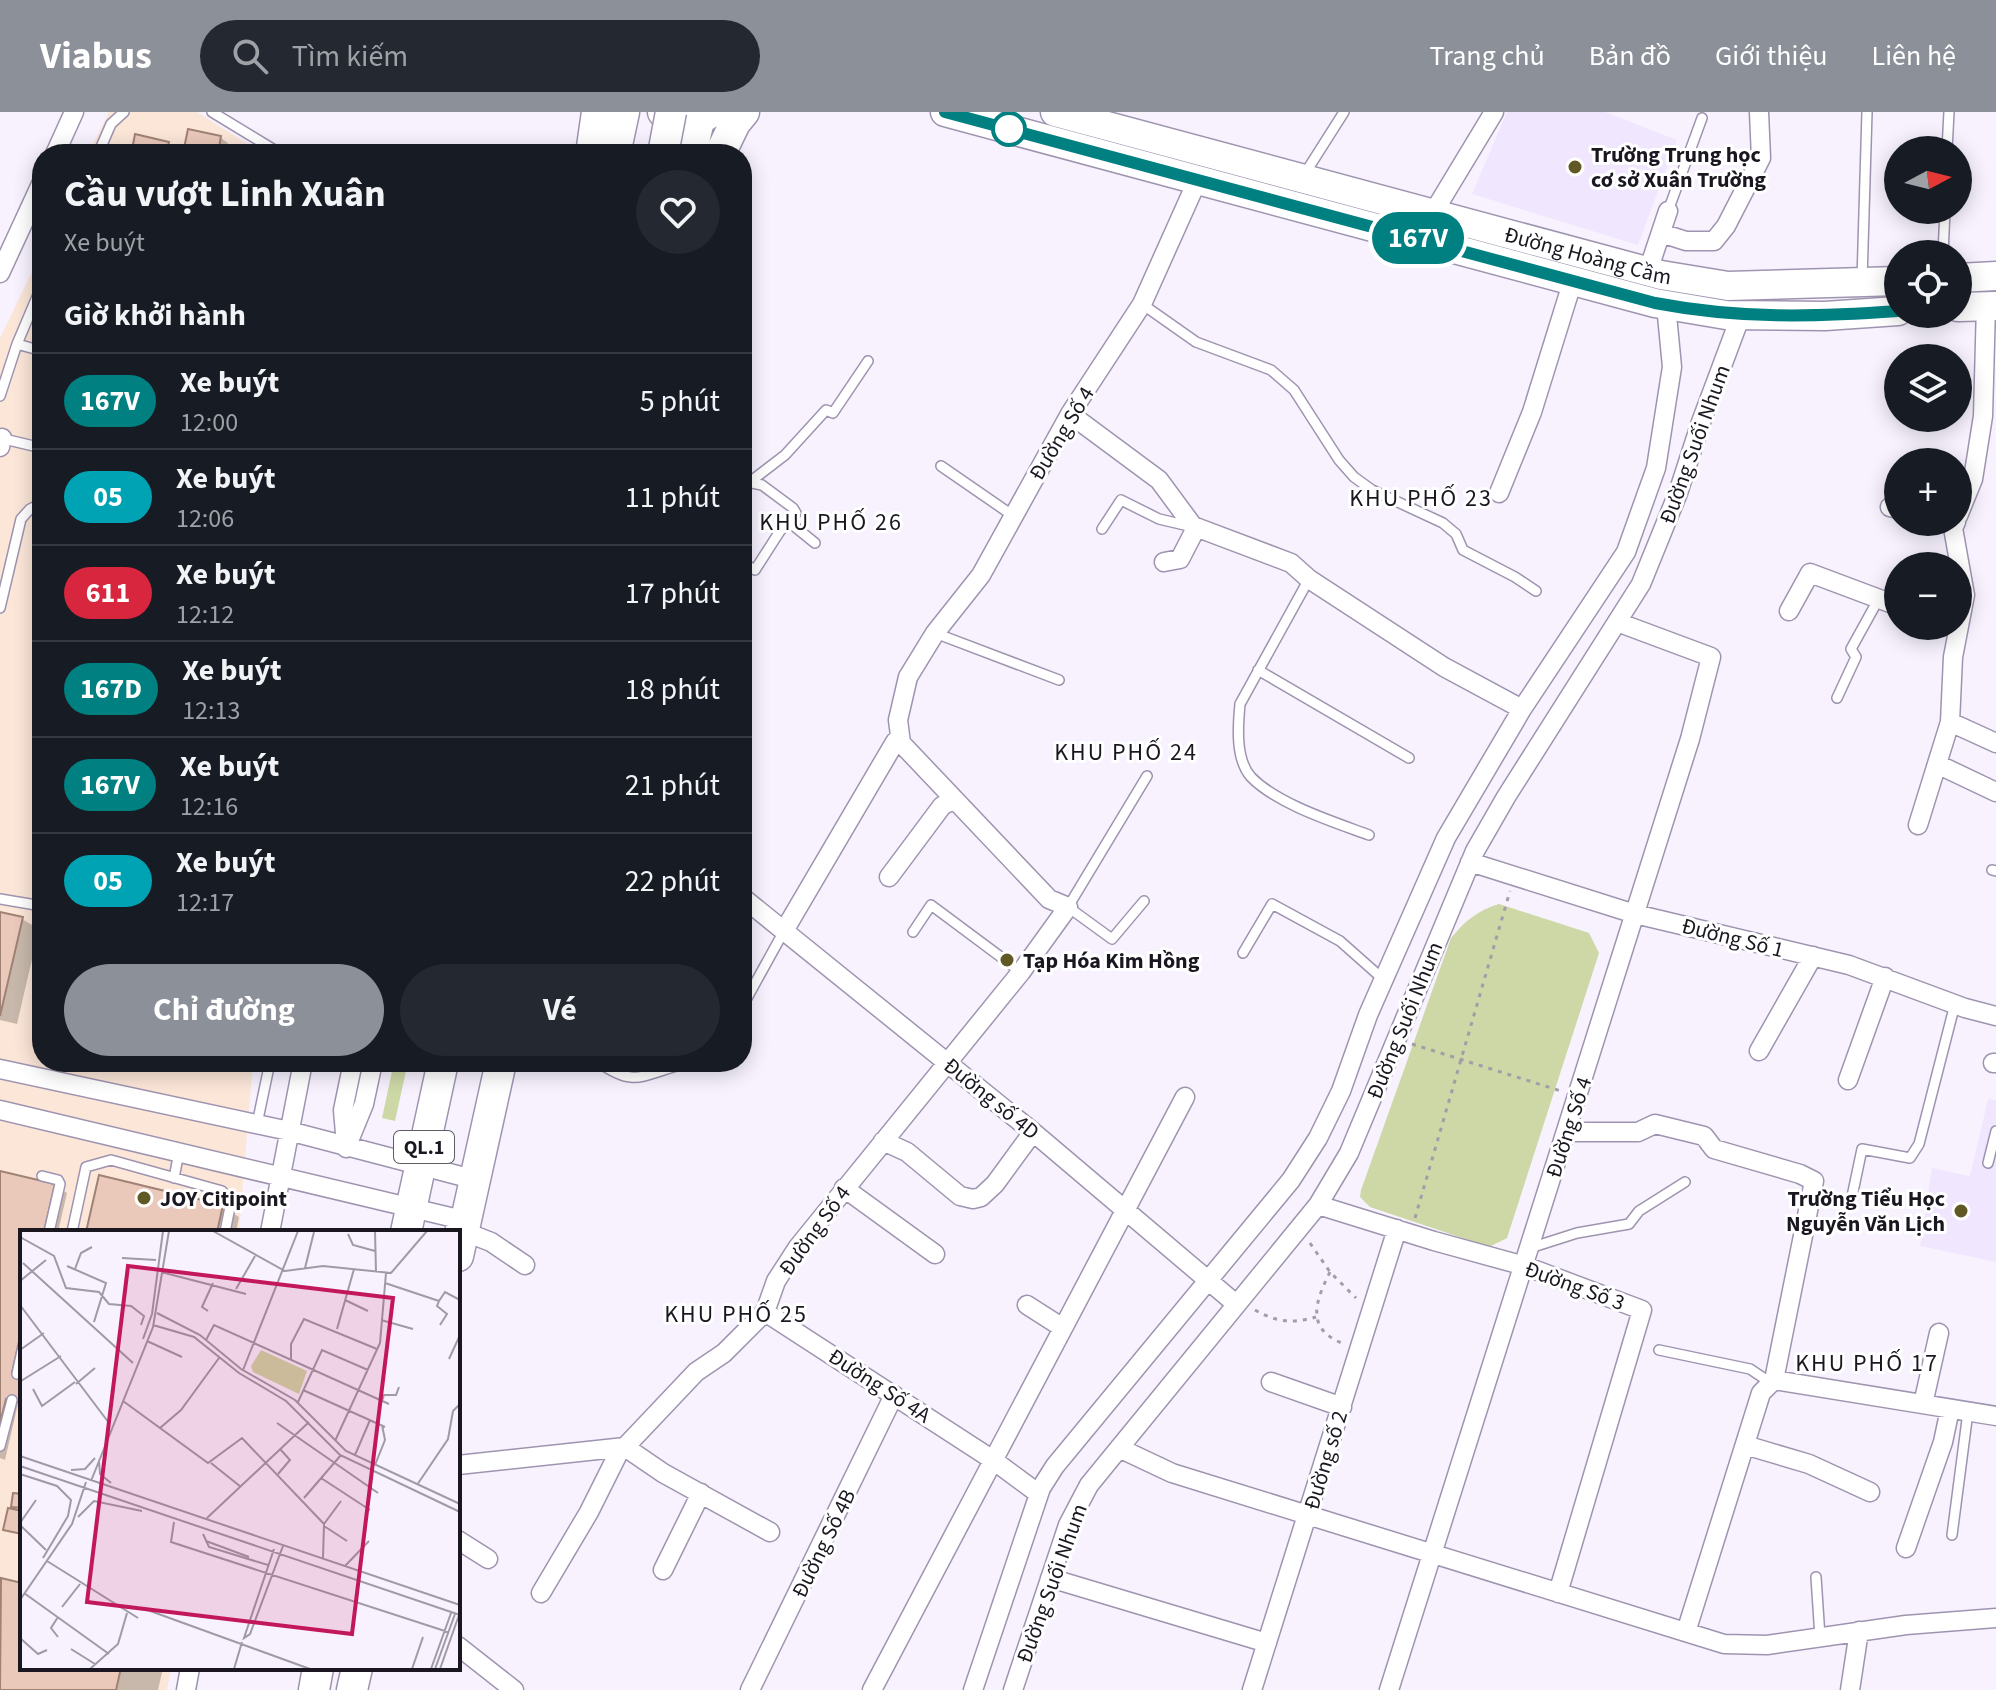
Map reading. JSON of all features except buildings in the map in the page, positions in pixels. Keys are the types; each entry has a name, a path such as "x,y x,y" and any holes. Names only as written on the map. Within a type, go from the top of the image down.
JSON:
{"highway":[{"path":"592,144 597,112"},
{"path":"617,144 624,112"},
{"path":"639,144 646,112"},
{"path":"663,112 696,114"},
{"path":"725,144 744,112"},
{"path":"671,144 696,114"},
{"path":"692,144 696,114"},
{"name":"QL.1","path":"400,1219 412,1164 425,1072"},
{"name":"QL.1","path":"412,1164 440,1072"},
{"name":"QL.1","path":"467,1177 479,1072"},
{"name":"QL.1","path":"456,1230 467,1177 498,1072"},
{"path":"298,1690 303,1670"},
{"path":"314,1690 318,1670"},
{"path":"352,1690 357,1670"},
{"path":"371,1690 375,1670"}],"main road":[{"name":"Đường Hoàng Cầm","path":"945,112 1666,305 1741,315 1825,316 1884,312"},
{"name":"Đường Hoàng Cầm","path":"1061,113 1648,271 1728,286 1884,282"},
{"path":"1972,277 1996,276"}],"street":[{"path":"60,144 74,112"},
{"path":"1433,213 1494,112"},
{"path":"1661,233 1686,241 1714,241 1726,226 1761,158 1759,112"},
{"name":"Đường Số 4","path":"901,743 898,720 908,677 935,633 981,575 1070,414 1142,304 1198,179"},
{"path":"0,273 32,204"},
{"path":"1648,271 1668,211"},
{"path":"1499,493 1532,412 1573,280"},
{"name":"Đường Suối Nhum","path":"973,1690 1039,1494 1055,1466 1291,1180 1318,1138 1341,1091 1384,980 1446,838 1522,709 1626,552 1656,468 1672,367 1666,305"},
{"path":"1972,481 1983,416 1980,306"},
{"name":"Đường Suối Nhum","path":"1013,1690 1068,1525 1089,1485 1318,1205 1349,1153 1470,862 1506,797 1641,584 1668,519 1741,315"},
{"path":"1070,414 1159,480 1194,527 1291,563 1309,579 1444,667 1522,709"},
{"path":"1164,562 1180,559 1194,527"},
{"path":"1789,611 1810,573 1884,602"},
{"name":"Đường Số 4","path":"1389,1690 1690,739 1711,657 1617,622"},
{"path":"1918,825 1950,722 1956,640"},
{"path":"1950,722 1996,743"},
{"path":"784,931 895,742 901,743 1049,899 1068,907"},
{"path":"1937,764 1996,792"},
{"path":"889,877 942,806 954,799"},
{"name":"Đường Số 1","path":"1470,862 1635,914 1813,956 1885,977 1996,1016"},
{"name":"Đường số 4D","path":"752,905 1126,1209 1207,1282 1238,1302"},
{"name":"Đường Số 4","path":"620,1448 696,1372 724,1353 765,1312 776,1281 844,1188 949,1063 1068,907"},
{"path":"1759,1051 1813,956"},
{"path":"1848,1080 1885,977"},
{"path":"0,1069 289,1131 467,1177"},
{"path":"270,1230 301,1072"},
{"path":"346,1148 343,1110 351,1072"},
{"path":"346,1148 364,1104 371,1072"},
{"path":"872,1690 1185,1097"},
{"path":"0,1110 281,1175 400,1219 451,1230"},
{"path":"1567,1132 1638,1132 1655,1124 1704,1136 1714,1149 1800,1174 1814,1181 1772,1382 1761,1393 1686,1632"},
{"path":"883,1141 907,1152 960,1196 973,1199 981,1197 995,1184 1033,1132"},
{"path":"844,1188 935,1254"},
{"name":"Đường Số 3","path":"1318,1205 1404,1232 1527,1257 1642,1310 1558,1593"},
{"path":"460,1232 491,1242 525,1265"},
{"name":"Đường số 2","path":"1252,1690 1374,1305 1404,1232"},
{"path":"1027,1305 1063,1328"},
{"name":"Đường Số 4A","path":"765,1312 993,1460 1039,1494"},
{"path":"1923,1404 1939,1333"},
{"path":"1271,1382 1342,1407"},
{"path":"1772,1382 1996,1416"},
{"name":"Đường Số 4B","path":"750,1690 894,1395"},
{"path":"1906,1548 1943,1442 1959,1410"},
{"path":"1745,1445 1809,1464 1870,1492"},
{"path":"541,1593 589,1512 620,1448"},
{"path":"460,1468 620,1448 770,1532"},
{"path":"1119,1448 1172,1473 1724,1644 1767,1645 1859,1631 1996,1618"},
{"path":"663,1570 701,1493"},
{"path":"460,1541 488,1559"},
{"path":"1050,1578 1267,1643"},
{"path":"1850,1690 1859,1631"},
{"path":"460,1648 514,1690"},
{"path":"186,1690 190,1670"}],"lane":[{"path":"102,144 111,124 124,112"},
{"path":"212,112 265,144"},
{"path":"1302,178 1344,112"},
{"path":"1862,283 1867,112"},
{"path":"1948,136 1949,112"},
{"path":"1668,211 1702,118"},
{"path":"1142,304 1196,342 1271,370 1294,390 1324,439 1354,477 1372,490 1443,523 1456,534 1463,550 1536,591"},
{"path":"0,396 32,309"},
{"path":"17,344 32,348"},
{"path":"752,477 785,455 826,410 833,413 868,361"},
{"path":"1,441 32,446"},
{"path":"941,466 1012,515"},
{"path":"752,482 762,485 796,513 780,531 755,570 752,568"},
{"path":"1102,529 1121,500 1159,519 1194,527"},
{"path":"0,608 21,519 32,508"},
{"path":"789,522 815,543"},
{"path":"1309,579 1240,704 1241,756 1250,776 1310,813 1369,835"},
{"path":"1837,698 1856,657 1851,649 1878,600"},
{"path":"935,633 1059,680"},
{"path":"1258,670 1409,758"},
{"path":"1144,901 1112,939 1068,907 1147,776"},
{"path":"0,899 32,904"},
{"path":"1243,953 1272,904 1340,941 1384,980"},
{"path":"913,932 931,905 1021,972"},
{"path":"752,989 784,931"},
{"path":"1850,1206 1862,1149 1910,1158 1919,1144 1955,1004"},
{"path":"257,1124 268,1072"},
{"path":"613,1072 641,1079 660,1072"},
{"path":"1988,1163 1996,1131"},
{"path":"174,1178 179,1152"},
{"path":"72,1230 86,1167 111,1160 222,1191 231,1202 225,1230"},
{"path":"42,1176 58,1180 60,1184 49,1230"},
{"path":"1527,1257 1577,1233 1629,1224 1639,1211 1685,1182"},
{"path":"1659,1350 1750,1369 1772,1382"},
{"path":"17,1374 20,1360"},
{"path":"0,1446 12,1400"},
{"path":"1952,1535 1959,1410"},
{"path":"1816,1577 1820,1637"}],"path":[{"path":"1404,1232 1461,1060 1514,876"},
{"path":"1397,1039 1578,1096"},
{"path":"1299,1226 1330,1272 1355,1297 1374,1305"},
{"path":"1330,1272 1319,1294 1316,1317 1321,1329 1334,1340 1360,1348"},
{"path":"1238,1302 1280,1321 1298,1322 1316,1317"}],"shaded area":[{"path":"109,112 197,112 248,144 93,144"},
{"name":"Trường Trung học cơ sở Xuân Trường","path":"1507,112 1605,112 1677,140 1638,245 1472,194"},
{"path":"32,272 32,1072 252,1072 239,1230 20,1230 20,1670 171,1670 167,1690 0,1690 0,338"},
{"name":"Trường Tiểu Học Nguyễn Văn Lịch","path":"1988,1099 1996,1100 1996,1262 1920,1246 1932,1168 1970,1176"}],"green space":[{"path":"1499,904 1589,933 1599,953 1507,1238 1489,1247 1370,1207 1360,1197 1451,938 1472,917"},
{"path":"392,1072 406,1072 395,1121 382,1118"}],"bus line":[{"name":"167V","path":"945,112 1655,303 1726,315 1825,316 1884,312"}],"place":[{"name":"Trường Trung học cơ sở Xuân Trường","path":"1575,167"},
{"name":"Tạp Hóa Kim Hồng","path":"1007,960"},
{"name":"JOY Citipoint","path":"144,1198"},
{"name":"Trường Tiểu Học Nguyễn Văn Lịch","path":"1961,1211"}],"district":[{"name":"KHU PHỐ 23","path":"1421,498"},
{"name":"KHU PHỐ 26","path":"831,522"},
{"name":"KHU PHỐ 24","path":"1126,752"},
{"name":"KHU PHỐ 25","path":"736,1314"},
{"name":"KHU PHỐ 17","path":"1867,1363"}]}
